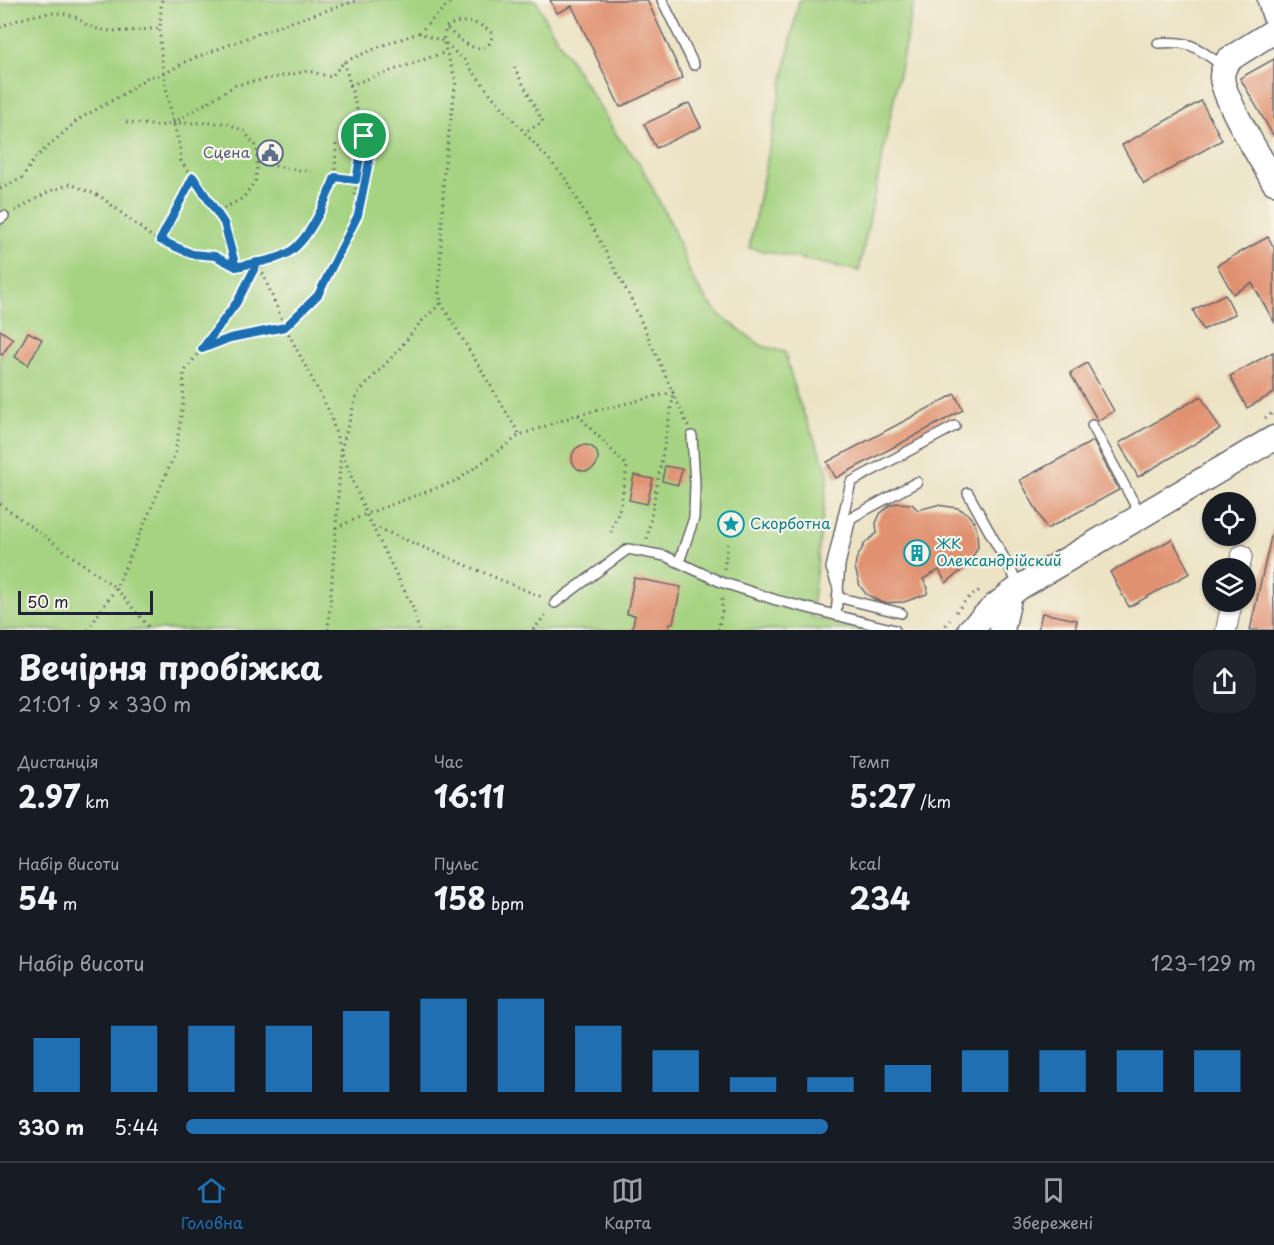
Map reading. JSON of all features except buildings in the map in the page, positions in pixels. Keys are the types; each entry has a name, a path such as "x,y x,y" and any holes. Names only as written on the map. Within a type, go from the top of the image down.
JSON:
{"street":[{"path":"1270,0 1274,14"},
{"path":"1273,176 1227,96 1222,75 1224,67 1234,56 1274,31"},
{"path":"969,630 1015,591 1274,438"},
{"path":"1002,630 1015,591"}],"lane":[{"path":"662,0 694,65"},
{"path":"1158,43 1175,42 1192,45 1224,67"},
{"path":"1092,425 1141,516"},
{"path":"838,593 831,568 851,482 956,426"},
{"path":"679,562 694,518 692,436"},
{"path":"836,615 840,566 851,518 916,482"},
{"path":"968,493 1015,591"},
{"path":"555,603 628,549 665,556 721,582 776,600 895,630"},
{"path":"838,593 901,613"}],"path":[{"path":"162,0 160,28 164,74 181,161 224,223 236,267"},
{"path":"0,189 22,178 35,158 79,119 124,94 148,77 164,74 187,61 270,29 358,0"},
{"path":"173,123 236,85 308,71 331,78 344,62 419,33 452,0"},
{"path":"0,27 20,18 52,13 73,16 93,28 120,31 160,28"},
{"path":"446,27 459,39 475,47 483,48 490,44 492,38 491,32 477,24 464,21 446,27 443,41 456,81 444,170 439,293 441,303 520,435"},
{"path":"419,33 443,41 464,60 493,97 567,180 631,299 692,436"},
{"path":"350,85 446,52"},
{"path":"202,349 230,338 285,327 318,295 358,215 370,157 344,62"},
{"path":"514,67 543,122 525,132"},
{"path":"126,122 159,126 173,123 227,123 244,131 257,147 255,181 243,198 217,212"},
{"path":"358,215 355,196 356,180 364,136"},
{"path":"2,218 48,192 70,184 100,196 152,237 192,254 215,256 236,267 258,262 283,256 299,243 322,209 335,177 336,141"},
{"path":"257,163 311,172"},
{"path":"160,240 193,177"},
{"path":"335,177 356,180"},
{"path":"258,262 285,327 329,411 341,450 366,514 413,608 419,630"},
{"path":"88,630 116,588 175,454 183,404 184,372 237,302 258,262"},
{"path":"328,630 341,450 357,394 397,352 420,322 441,303"},
{"path":"336,528 366,514 458,480 520,435 578,415 674,392"},
{"path":"644,552 674,392"},
{"path":"578,415 627,466 621,505 611,532"},
{"path":"0,504 116,588 151,630"},
{"path":"372,526 555,603 533,630"}],"green space":[{"path":"22,0 536,0 545,19 618,137 640,164 672,226 692,278 706,299 721,316 762,346 785,352 797,397 828,472 811,617 870,630 0,630 0,5"},
{"path":"799,0 914,0 859,271 749,248"}],"place":[{"name":"Сцена","path":"270,153"},
{"name":"Скорботна","path":"731,524"},
{"name":"ЖК Олександрійский","path":"917,553"}],"route":[{"path":"364,136 356,180 335,177 322,209 312,225 299,243 283,256 236,267 224,223 193,177 160,240 192,254 215,256 236,267 258,262 237,302 202,349 230,338 285,327 318,295 358,215 370,157 364,136"}]}
